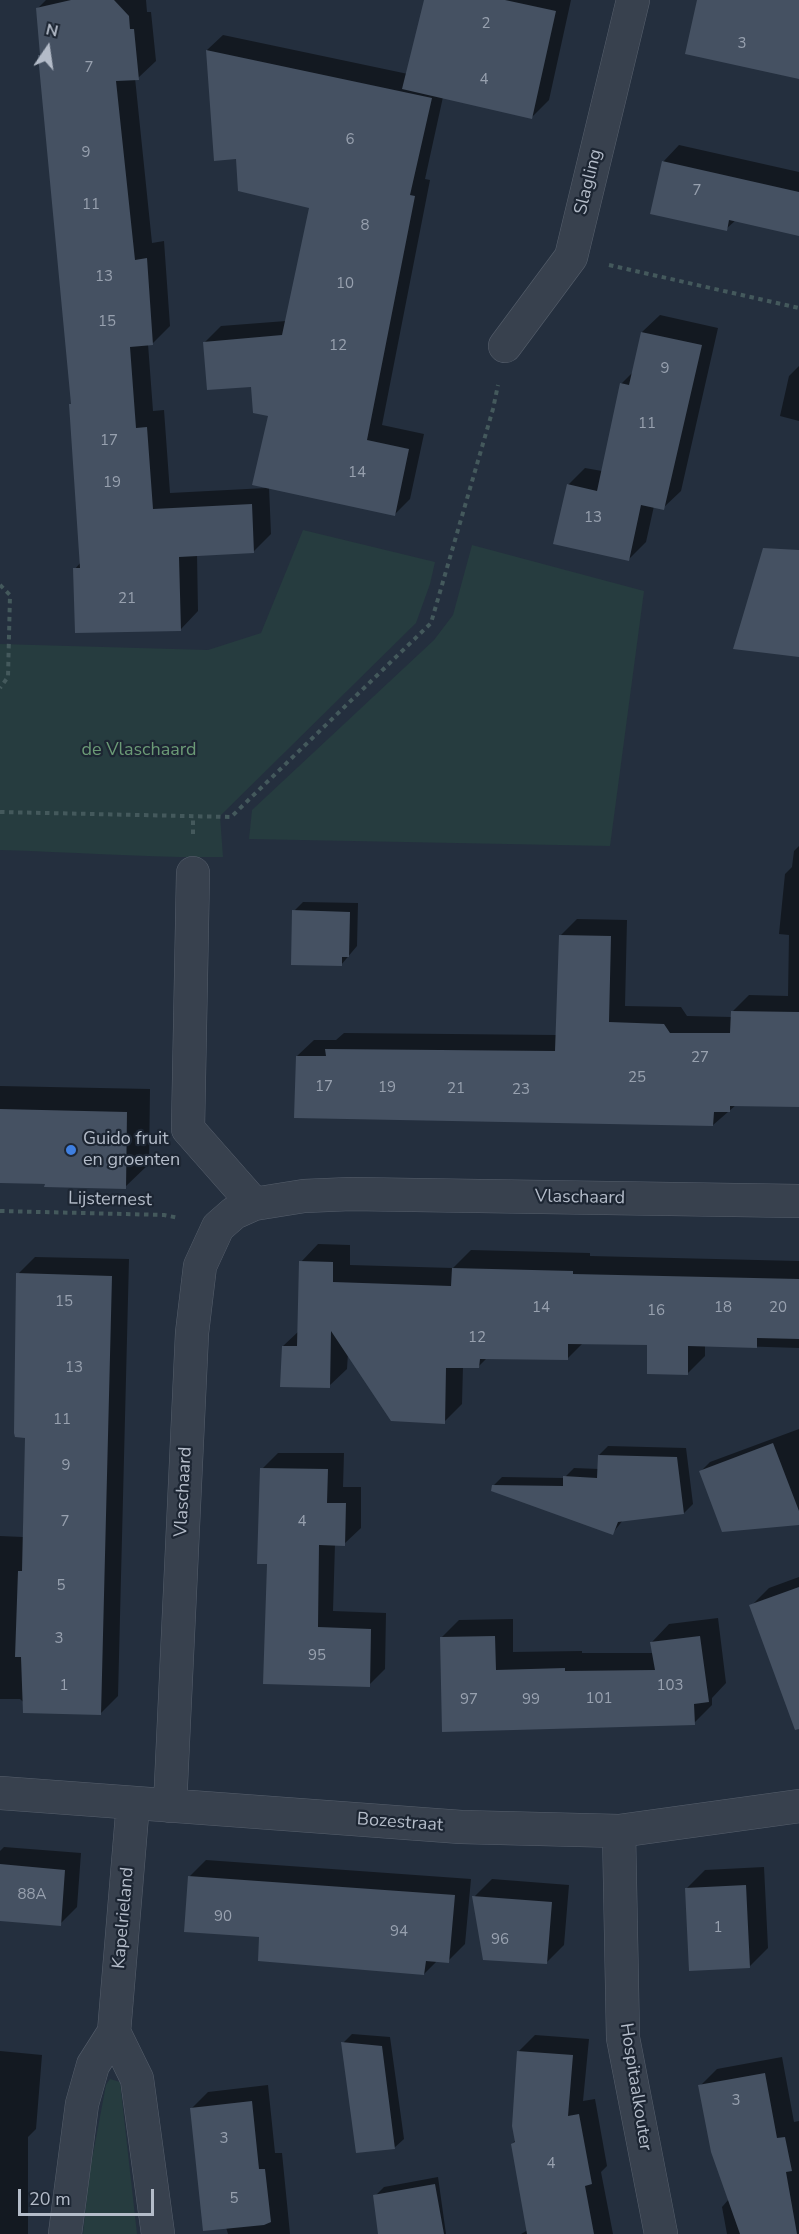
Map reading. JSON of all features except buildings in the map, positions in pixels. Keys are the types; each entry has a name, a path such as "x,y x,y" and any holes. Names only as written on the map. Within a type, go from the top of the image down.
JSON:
{"street":[{"name":"Slagling","path":"505,346 571,257 633,0"},
{"path":"193,873 188,1130 254,1204"},
{"name":"Vlaschaard","path":"170,1806 192,1333 200,1266 218,1227 234,1214 254,1204 304,1196 351,1194 799,1201"},
{"name":"Bozestraat","path":"0,1793 462,1827 619,1831 799,1806"},
{"name":"Kapelrieland","path":"65,2234 82,2104 93,2064 114,2032 133,1803"},
{"name":"Hospitaalkouter","path":"619,1831 623,2038 661,2234"},
{"path":"114,2032 137,2079 158,2234"}],"path":[{"path":"571,257 799,308"},
{"path":"0,812 231,817 431,622 493,409 505,346"},
{"path":"0,585 10,595 8,677 0,688"},
{"name":"Lijsternest","path":"0,1211 164,1215 218,1227"}],"green space":[{"name":"de Vlaschaard","path":"303,530 435,562 430,584 416,623 220,816 223,857 0,850 0,644 208,650 261,633"},
{"path":"472,545 644,591 610,846 249,839 252,810 434,640 453,615"},
{"path":"110,2079 120,2082 137,2234 83,2234 90,2170 106,2085"}],"place":[{"name":"Guido fruit en groenten","path":"71,1150"}]}
